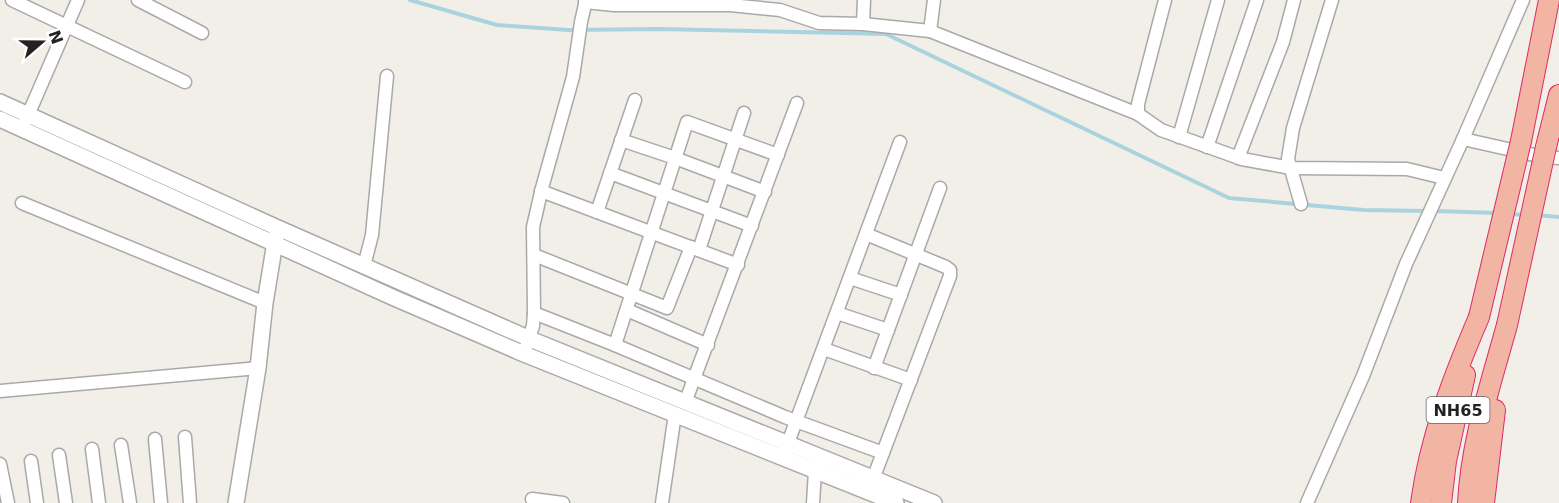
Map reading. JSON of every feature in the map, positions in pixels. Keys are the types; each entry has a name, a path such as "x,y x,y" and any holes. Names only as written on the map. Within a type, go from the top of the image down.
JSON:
{"highway":[{"name":"NH65","path":"1441,503 1446,461 1521,141 1549,0"},
{"name":"NH65","path":"1468,503 1477,435 1553,153 1559,95"},
{"path":"1421,503 1426,469 1447,395 1479,317"},
{"path":"1484,503 1488,456 1507,324"}],"street":[{"path":"12,0 184,82"},
{"path":"25,122 78,0"},
{"path":"138,0 202,33"},
{"path":"863,24 864,0"},
{"path":"930,31 934,0"},
{"path":"1138,114 1138,104 1165,0"},
{"path":"1179,137 1218,0"},
{"path":"1207,147 1257,0"},
{"path":"1238,158 1283,42 1294,0"},
{"path":"1301,204 1288,159 1293,128 1332,0"},
{"path":"1307,503 1367,367 1414,243 1463,139 1523,0"},
{"path":"524,354 530,339 534,313 533,227 575,66 580,22 586,1 614,5 730,5 780,10 819,23 863,24 930,31 1138,114 1161,130 1238,158 1291,168 1407,169 1444,178"},
{"path":"364,266 372,235 387,76"},
{"path":"597,212 635,100"},
{"path":"0,102 25,122 274,244 524,354 680,409 818,464 896,503"},
{"path":"662,503 680,409 708,345 797,103"},
{"path":"534,255 667,308 712,211 744,113"},
{"path":"0,119 25,122 278,228 530,339 680,409"},
{"path":"615,345 687,122 778,155"},
{"path":"1463,139 1534,155 1553,153"},
{"path":"621,140 765,192"},
{"path":"785,451 900,142"},
{"path":"610,173 752,226"},
{"path":"874,368 940,188"},
{"path":"541,191 738,265"},
{"path":"22,203 265,303"},
{"path":"236,503 278,228"},
{"path":"866,234 950,270 950,276 873,478"},
{"path":"850,278 901,295"},
{"path":"627,310 708,345"},
{"path":"534,313 797,422 883,453"},
{"path":"837,313 888,330"},
{"path":"824,349 910,380"},
{"path":"0,391 258,369"},
{"path":"185,437 190,503"},
{"path":"155,439 161,503"},
{"path":"121,445 130,503"},
{"path":"92,449 99,503"},
{"path":"59,455 66,503"},
{"path":"31,461 37,503"},
{"path":"0,464 8,503"},
{"path":"818,464 873,478 934,503"},
{"path":"813,503 818,464"},
{"path":"532,499 564,503"}],"waterway":[{"path":"410,0 497,25 568,30 659,29 886,34 1229,198 1364,210 1426,211"},
{"path":"1434,211 1498,213"},
{"path":"1509,214 1525,215"},
{"path":"1536,215 1559,217"}]}
